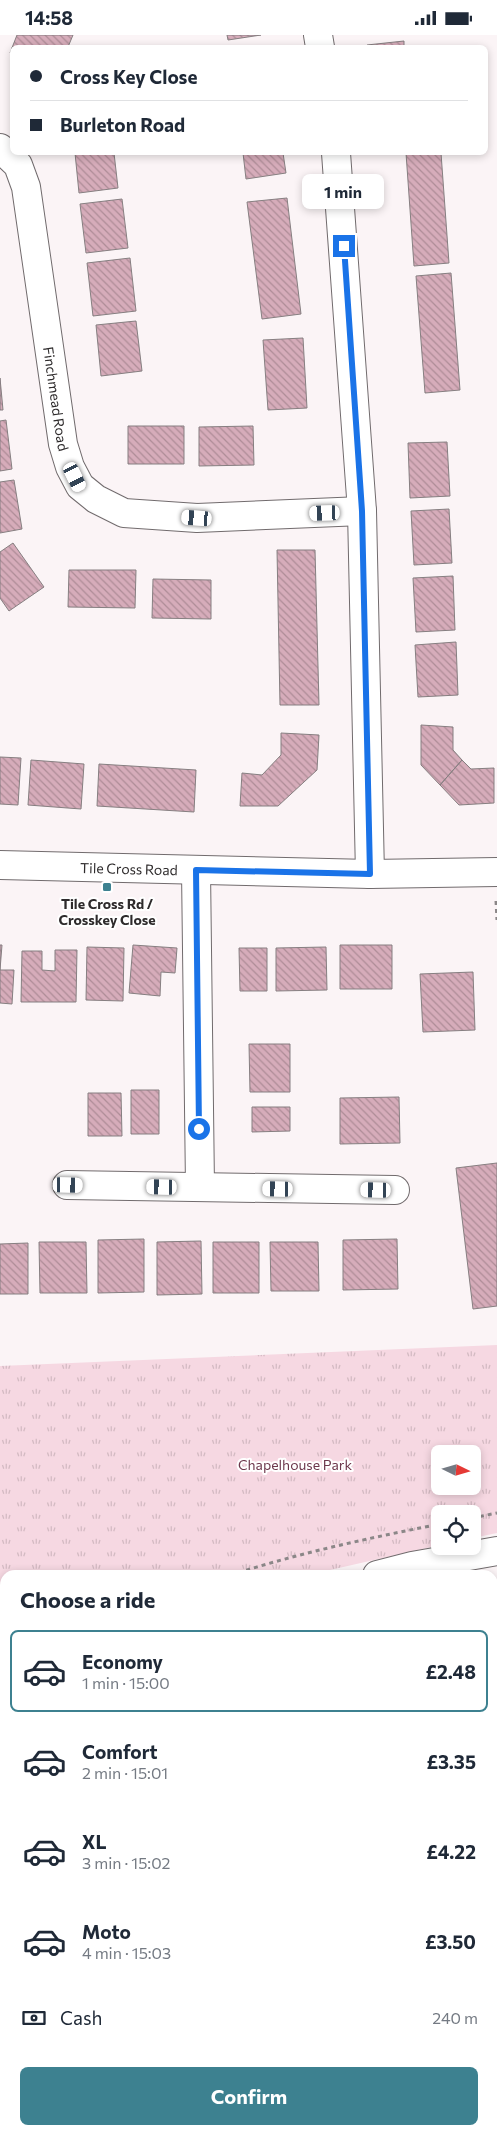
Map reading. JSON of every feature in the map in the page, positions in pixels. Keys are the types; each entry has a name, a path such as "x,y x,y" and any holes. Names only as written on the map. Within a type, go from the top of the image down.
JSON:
{"street":[{"name":"Finchmead Road","path":"0,149 18,165 26,187 63,443 70,467 80,487 96,499 124,513 197,518 362,511"},
{"path":"336,155 362,511 370,874"},
{"name":"Tile Cross Road","path":"0,865 370,874 497,872"},
{"path":"196,870 200,1187"},
{"path":"68,1185 396,1190"},
{"path":"397,1570 497,1551"}],"path":[{"path":"481,1516 497,1513"},
{"path":"246,1570 361,1539 431,1526"}],"green space":[{"name":"Chapelhouse Park","path":"497,1345 497,1533 481,1536 481,1505 431,1505 431,1547 330,1570 0,1570 0,1366"}],"building":[{"path":"17,35 73,35 69,45 13,45"},
{"path":"227,35 261,35 228,40"},
{"path":"404,41 404,45 367,45"},
{"path":"75,155 114,155 118,188 79,193"},
{"path":"243,155 283,155 286,173 246,179"},
{"path":"406,155 441,155 449,263 414,266"},
{"path":"287,198 301,314 262,319 247,202"},
{"path":"122,199 128,248 86,253 80,204"},
{"path":"130,258 136,311 93,316 87,263"},
{"path":"451,273 460,390 425,393 416,276"},
{"path":"136,321 142,371 101,376 96,325"},
{"path":"303,338 307,408 268,410 263,340"},
{"path":"0,378 3,410 0,410"},
{"path":"6,420 12,469 0,471 0,421"},
{"path":"128,426 184,426 184,464 128,464"},
{"path":"253,426 254,465 199,466 199,427"},
{"path":"447,442 450,496 410,498 408,443"},
{"path":"14,480 22,529 0,533 0,482"},
{"path":"449,509 452,563 414,565 411,511"},
{"path":"13,543 44,587 9,611 0,598 0,552"},
{"path":"277,550 315,550 319,705 280,705"},
{"path":"69,570 136,570 135,608 68,607"},
{"path":"453,576 455,630 416,632 413,578"},
{"path":"153,579 211,580 211,619 152,618"},
{"path":"456,642 458,695 418,697 415,645"},
{"path":"421,725 453,727 453,750 462,760 440,785 421,765"},
{"path":"281,733 319,735 317,770 278,806 240,806 242,773 262,775 281,755"},
{"path":"0,757 21,758 18,805 0,804"},
{"path":"31,760 84,764 81,809 28,805"},
{"path":"462,760 471,769 494,768 494,803 459,805 440,785"},
{"path":"99,764 196,770 194,812 97,806"},
{"path":"0,945 2,945 0,970"},
{"path":"133,945 177,948 175,973 161,972 160,996 129,993"},
{"path":"340,945 392,945 392,989 340,989"},
{"path":"87,947 124,948 123,1001 86,1000"},
{"path":"326,947 327,990 276,991 276,948"},
{"path":"239,948 267,948 267,991 240,991"},
{"path":"55,950 77,950 76,1002 21,1002 22,951 42,951 42,970 55,971"},
{"path":"0,970 14,970 12,1004 0,1003"},
{"path":"473,972 475,1030 423,1032 420,974"},
{"path":"249,1044 290,1044 290,1092 250,1092"},
{"path":"131,1090 159,1090 159,1134 131,1134"},
{"path":"88,1093 121,1093 122,1136 88,1136"},
{"path":"399,1097 400,1143 340,1144 340,1098"},
{"path":"252,1107 290,1107 290,1131 252,1132"},
{"path":"497,1163 497,1306 473,1309 456,1168"},
{"path":"144,1239 144,1292 98,1293 98,1240"},
{"path":"397,1239 398,1289 343,1290 343,1240"},
{"path":"201,1241 202,1294 157,1295 157,1242"},
{"path":"39,1242 86,1242 87,1293 40,1293"},
{"path":"213,1242 259,1242 259,1293 213,1293"},
{"path":"270,1242 318,1242 319,1291 271,1291"},
{"path":"28,1243 28,1294 0,1294 0,1244"}],"place":[{"name":"Tile Cross Rd / Crosskey Close","path":"107,887"}],"route":[{"path":"199,1129 196,870 370,874 362,511 344,246"}]}
